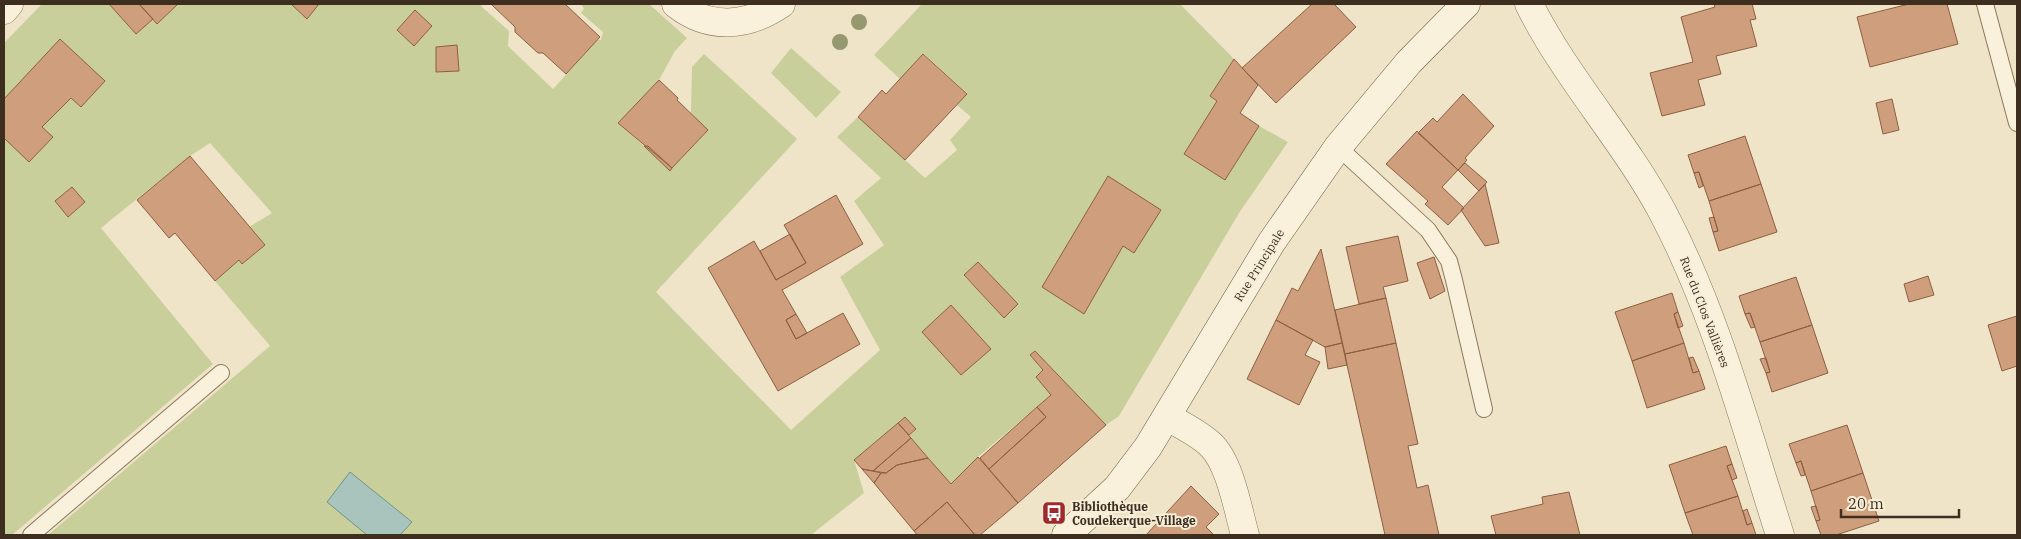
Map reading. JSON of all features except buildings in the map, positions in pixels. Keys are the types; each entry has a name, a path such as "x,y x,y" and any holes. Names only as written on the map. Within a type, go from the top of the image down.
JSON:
{"street":[{"path":"4,10 9,4"},
{"path":"676,4 701,19 728,24 767,14 780,4"},
{"name":"Rue Principale","path":"1066,535 1117,488 1148,447 1271,243 1338,147 1409,62 1466,4"},
{"name":"Rue du Clos Vallières","path":"1530,4 1544,32 1644,181 1677,241 1703,299 1780,535"},
{"path":"1167,417 1202,438 1212,446 1219,456 1226,470 1246,535"}],"lane":[{"path":"1985,4 2017,124"},
{"path":"1338,147 1416,217 1439,244 1449,261 1484,409"},
{"path":"31,535 221,373"}],"green space":[{"path":"42,4 109,4 136,34 153,19 157,24 178,4 483,4 481,6 509,31 508,46 553,89 597,40 601,40 603,32 581,13 584,9 581,4 649,4 687,38 675,51 659,80 619,123 670,170 708,130 691,114 692,67 704,54 797,139 656,292 791,430 880,350 840,277 884,245 854,201 881,178 837,137 858,117 925,178 957,150 950,140 971,117 957,105 967,93 924,54 900,79 874,55 922,4 1180,4 1234,59 1210,96 1217,101 1184,154 1225,180 1259,126 1288,142 1239,213 1119,416 1106,425 1035,351 1030,356 1043,370 1036,377 1051,395 978,457 951,486 909,435 916,429 905,417 854,460 864,493 811,535 48,535 270,346 215,281 239,260 242,264 265,245 249,227 272,213 210,143 190,156 101,228 213,364 12,535 4,535 4,43","holes":["978,262 1018,304 1004,317 964,276"]},
{"path":"791,48 841,92 816,118 771,73"}],"water":[{"path":"350,472 412,522 400,535 367,535 327,502"}],"place":[{"name":"Bibliothèque Coudekerque-Village","path":"1054,513"}]}
